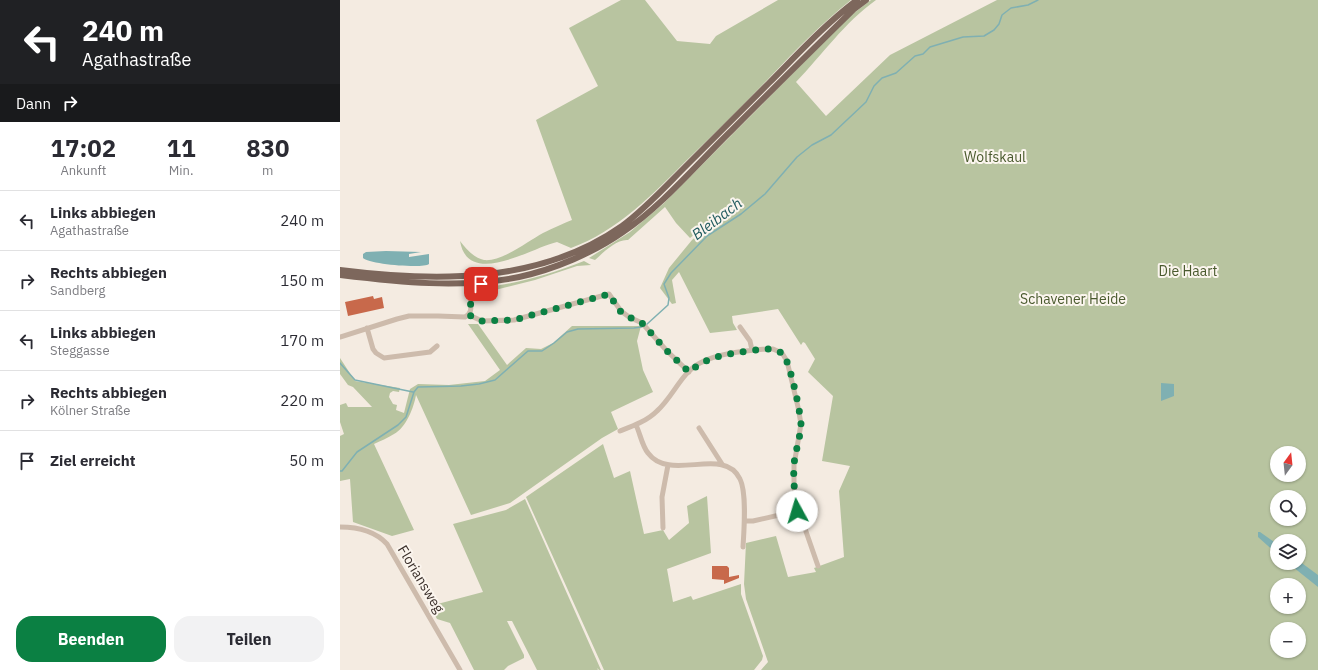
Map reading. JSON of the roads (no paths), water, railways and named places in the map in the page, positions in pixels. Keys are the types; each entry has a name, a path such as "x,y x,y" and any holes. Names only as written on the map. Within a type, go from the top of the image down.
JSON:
{"main road":[{"path":"340,270 378,275 444,277 469,276 535,266 559,258 581,248 622,225 661,191 824,28 857,0"},
{"path":"340,275 415,283 441,284 485,281 518,277 541,271 590,251 623,232 663,199 854,9 866,0"}],"street":[{"path":"469,315 471,293 475,286 485,281"},
{"path":"340,338 367,328 409,316 461,318 469,315 482,321 514,320 609,294 624,314 644,325 667,351 689,372"},
{"path":"740,327 750,341 752,350"},
{"path":"367,328 373,349 384,358 430,352 437,346"},
{"path":"620,431 636,425 657,411 689,372 700,363 715,357 752,350 773,349 782,353 787,360 801,424 794,465 794,487 797,511 802,520 818,566"},
{"path":"636,425 648,453 656,460 675,466 722,464"},
{"path":"699,428 722,464 737,474 741,480 745,521 743,546"},
{"path":"663,528 662,497 668,465"},
{"path":"745,521 753,521 797,511"},
{"name":"Floriansweg","path":"340,527 351,527 375,534 386,544 460,670"}],"water":[{"path":"366,252 421,252 409,254 409,257 429,254 429,264 417,266 396,265 375,262 363,258 363,254"},
{"path":"1161,383 1174,384 1174,396 1161,401"},
{"path":"1258,532 1260,532 1270,539 1270,548 1258,537"},
{"path":"1306,566 1318,575 1318,587 1297,570 1306,570"}],"waterway":[{"name":"Bleibach","path":"646,325 668,305 669,298 664,284 671,273 707,236 741,214 765,194 797,157 812,145 831,135 866,102 874,86 882,78 896,73 915,56 923,54 930,47 963,37 984,36 994,30 999,24 1002,15 1011,8 1028,5 1038,0"},
{"name":"Bleibach","path":"340,471 342,471 357,452 398,425 406,417 414,392 418,387 461,386 495,380 528,351 542,351 567,332 578,329 642,327"},
{"path":"340,363 355,380 413,392"}],"park label":[{"name":"Wolfskaul","path":"995,157"},
{"name":"Die Haart","path":"1188,271"},
{"name":"Schavener Heide","path":"1073,299"}]}
